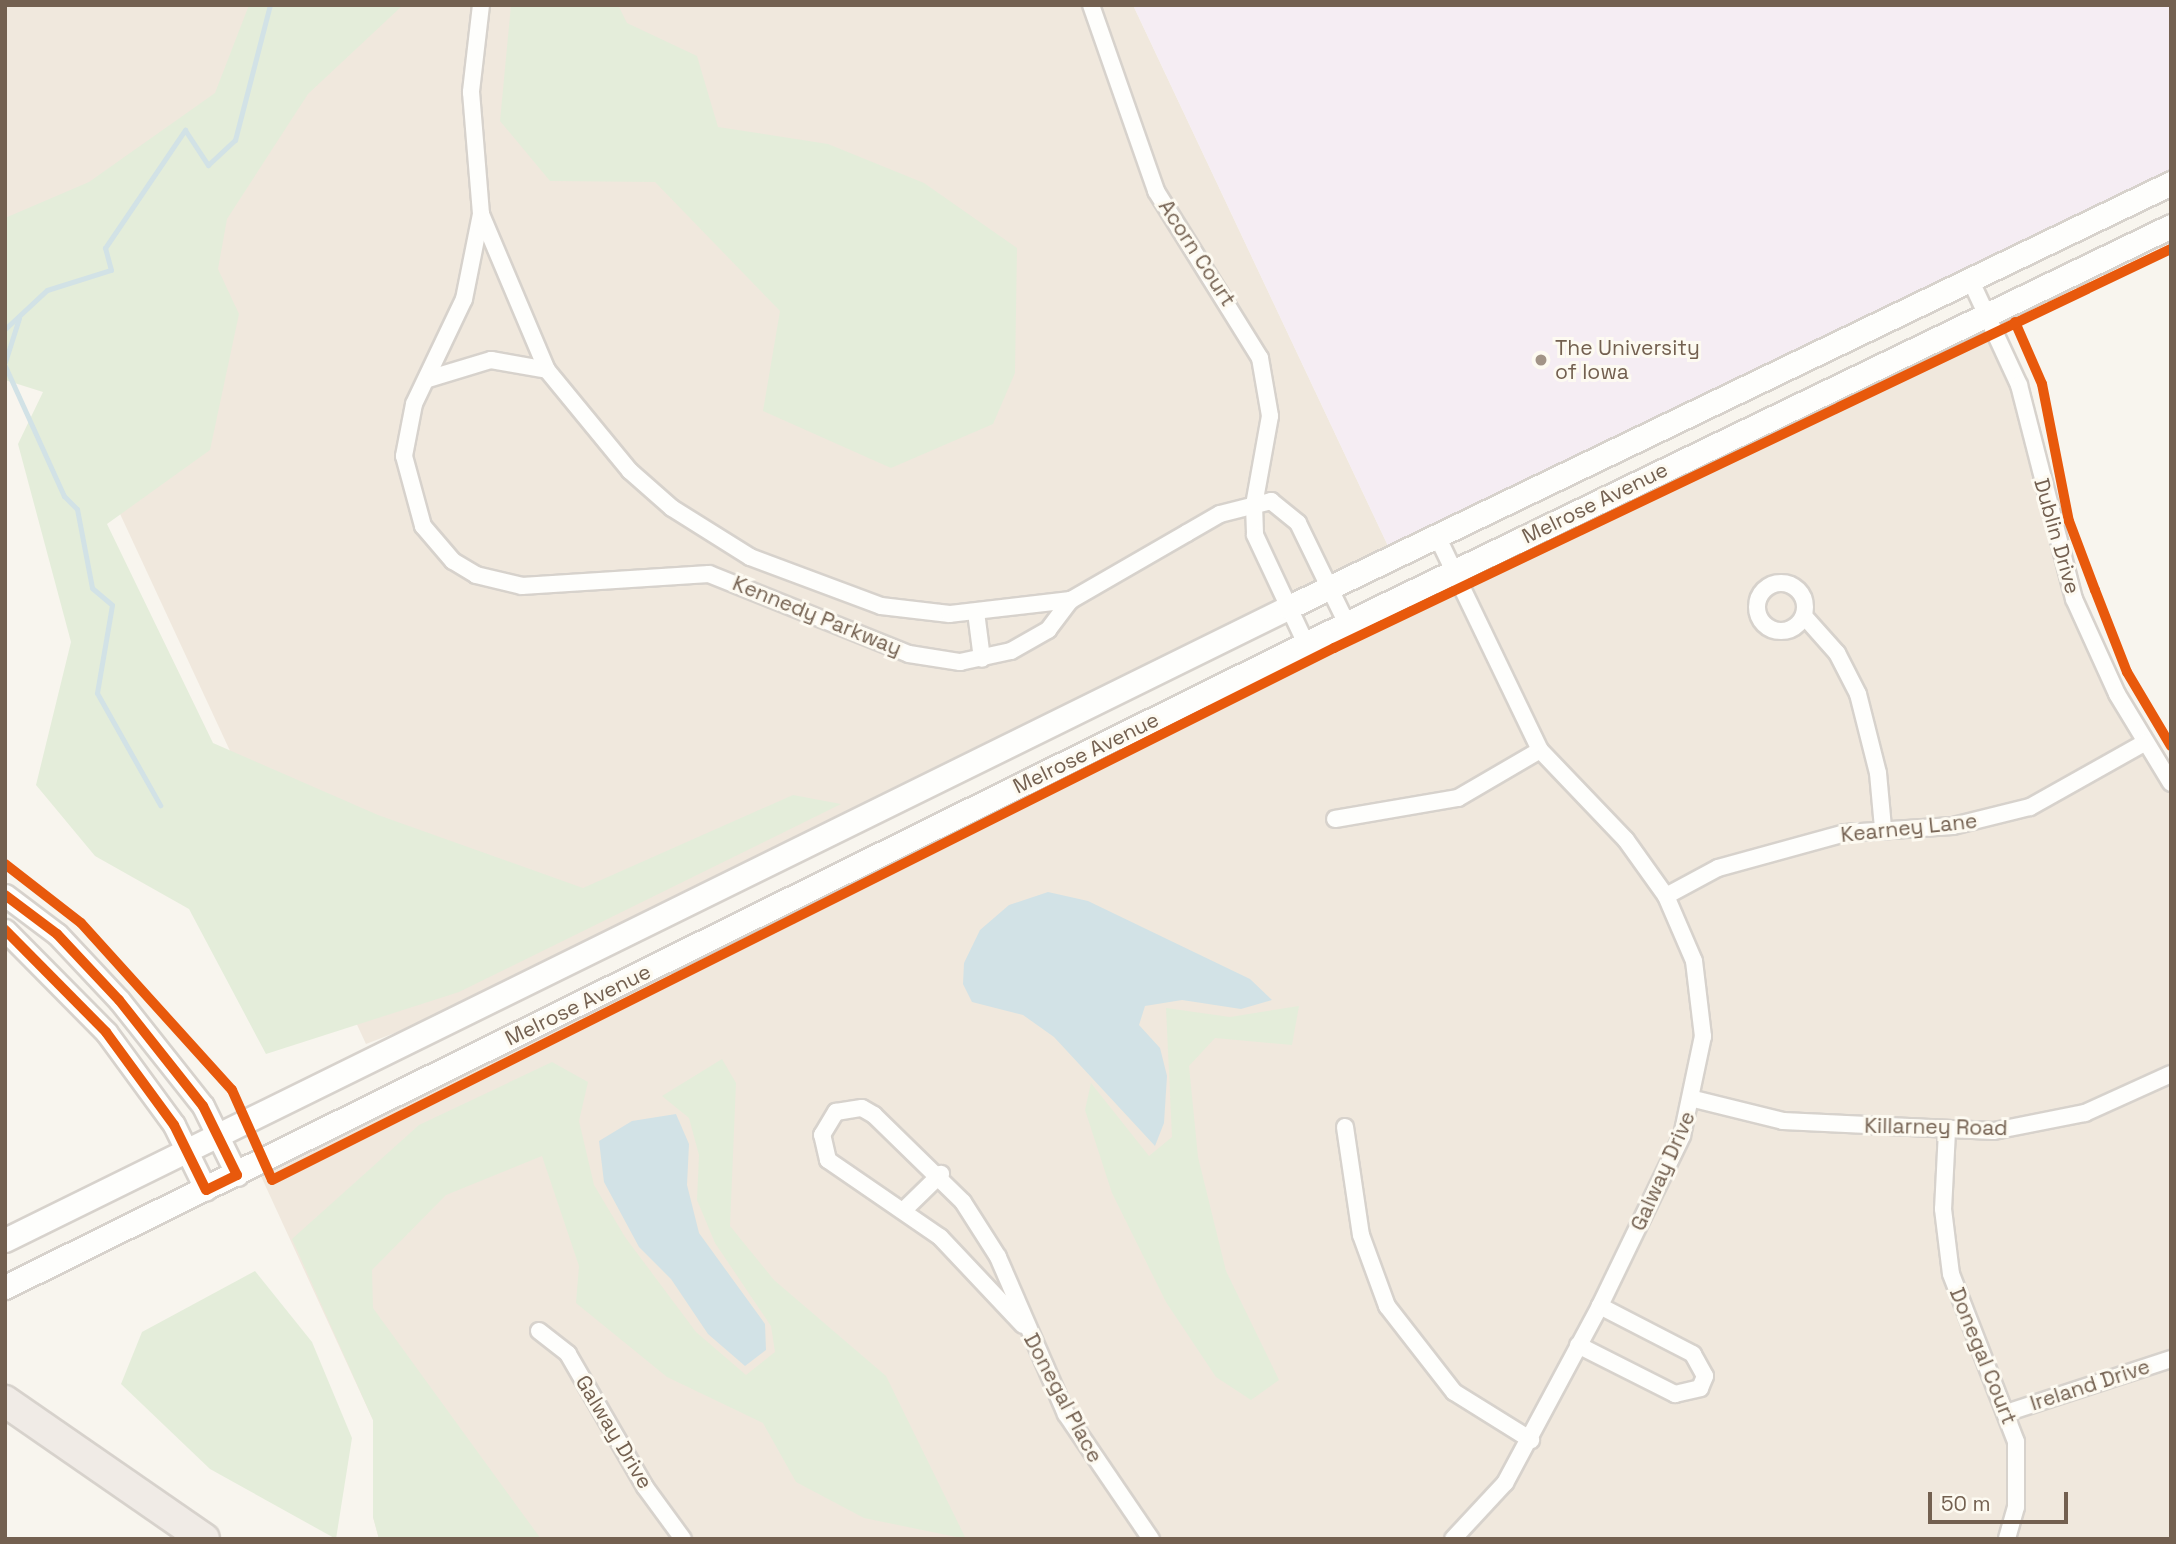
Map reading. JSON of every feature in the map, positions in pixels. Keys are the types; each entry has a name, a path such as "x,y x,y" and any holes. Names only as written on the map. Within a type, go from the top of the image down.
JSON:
{"highway":[{"path":"5,1401 204,1539"}],"main road":[{"name":"Melrose Avenue","path":"5,1240 1329,587 2171,183"},
{"name":"Melrose Avenue","path":"5,1287 237,1175 1306,644 2171,226"}],"street":[{"name":"Kennedy Parkway","path":"481,5 471,92 481,214 464,299 406,431 406,480 423,526 453,561 476,575 522,586 667,573 709,574 753,587 909,654 982,659 1048,630 1071,600 1220,514 1271,501 1292,516 1347,624"},
{"name":"Acorn Court","path":"1091,5 1156,191 1260,358 1270,416 1254,505"},
{"name":"Kennedy Parkway","path":"481,214 547,370 600,439 654,493 761,562 881,607 976,612 1071,600"},
{"name":"Dublin Drive","path":"1970,279 2019,385 2074,599 2144,743 2171,783"},
{"path":"428,379 491,360 547,370"},
{"path":"1254,505 1255,535 1306,644"},
{"name":"Galway Drive","path":"1437,536 1540,750 1626,840 1666,896 1695,961 1701,998 1694,1100 1600,1306 1531,1440 1494,1498 1453,1539"},
{"path":"753,587 761,562"},
{"path":"976,612 982,659"},
{"path":"1804,616 1837,653 1858,694 1878,773 1883,828"},
{"name":"Kearney Lane","path":"1666,896 1718,868 1883,828 1953,826 2030,807 2144,743"},
{"path":"1335,819 1458,799 1540,750"},
{"path":"5,895 57,934 119,1000 203,1106 237,1175"},
{"path":"5,930 106,1032 188,1152 206,1190"},
{"name":"Killarney Road","path":"1694,1100 1783,1121 1947,1131 1994,1131 2085,1113 2171,1074"},
{"name":"Donegal Place","path":"1023,1325 905,1208 828,1160 822,1149 827,1121 849,1107 862,1108 941,1174 998,1257 1023,1325 1066,1414 1151,1539"},
{"path":"1345,1127 1361,1235 1387,1306 1454,1392 1531,1440"},
{"name":"Donegal Court","path":"1947,1131 1943,1209 1951,1274 2009,1412 2019,1474 2007,1539"},
{"path":"905,1208 941,1174"},
{"path":"1578,1345 1675,1394 1700,1388 1705,1376 1693,1354 1600,1306"},
{"name":"Galway Drive","path":"539,1331 568,1354 645,1487 683,1539"},
{"name":"Ireland Drive","path":"2009,1412 2171,1359"}],"shaded area":[{"path":"5,5 1133,5 1389,548 470,1004 366,1044 5,266"},
{"name":"The University of Iowa","path":"1133,5 2171,5 2171,173 1389,548"},
{"path":"1991,324 2019,385 2074,599 2171,783 2171,1539 379,1539 373,1517 373,1420 260,1174 1230,690"},
{"path":"1048,892 1088,901 1250,979 1272,1000 1241,1009 1182,1000 1145,1006 1139,1025 1160,1048 1167,1076 1164,1123 1155,1146 1054,1037 1023,1015 972,1002 963,984 964,963 980,930 1009,905"},
{"path":"676,1114 689,1144 687,1185 699,1233 765,1324 766,1350 745,1366 708,1334 671,1279 639,1247 604,1182 599,1141 632,1121"}],"green space":[{"path":"249,5 403,5 308,94 227,219 218,269 239,314 210,450 107,524 213,743 378,815 583,888 793,795 841,804 459,992 266,1054 189,909 95,856 36,785 71,642 18,444 43,392 5,380 5,218 89,182 215,93"},
{"path":"511,5 618,5 627,23 697,56 718,127 828,144 924,183 1017,248 1015,373 993,424 891,468 763,411 780,311 655,182 550,181 500,121"},
{"path":"1299,1006 1292,1045 1215,1038 1189,1066 1198,1157 1226,1271 1279,1380 1251,1400 1216,1377 1166,1302 1112,1193 1085,1110 1091,1083 1149,1156 1172,1137 1166,1008 1230,1017"},
{"path":"722,1059 736,1083 730,1226 774,1280 886,1376 966,1539 864,1518 796,1482 763,1423 667,1377 576,1303 579,1266 542,1156 446,1195 372,1270 373,1308 541,1539 379,1539 373,1517 373,1420 292,1239 419,1125 552,1062 588,1082 579,1121 594,1185 625,1237 696,1332 746,1375 775,1352 771,1326 715,1243 697,1200 699,1155 689,1118 662,1096"},
{"path":"255,1271 312,1342 352,1438 336,1539 210,1469 121,1384 142,1332"}],"waterway":[{"path":"5,329 47,290 111,270 105,248 185,130 208,165 235,140 270,5"},
{"path":"5,362 19,318"},
{"path":"5,366 64,496 77,509 92,588 112,605 97,693 160,805"}],"cycle path":[{"path":"5,864 81,923 232,1090 272,1180 1334,648 2171,249"},
{"path":"2015,322 2042,384 2069,521 2127,672 2171,746"},
{"path":"5,895 57,934 119,1000 203,1106 237,1175 206,1190 174,1125 106,1032 5,930"}],"place":[{"name":"The University of Iowa","path":"1541,360"}]}
